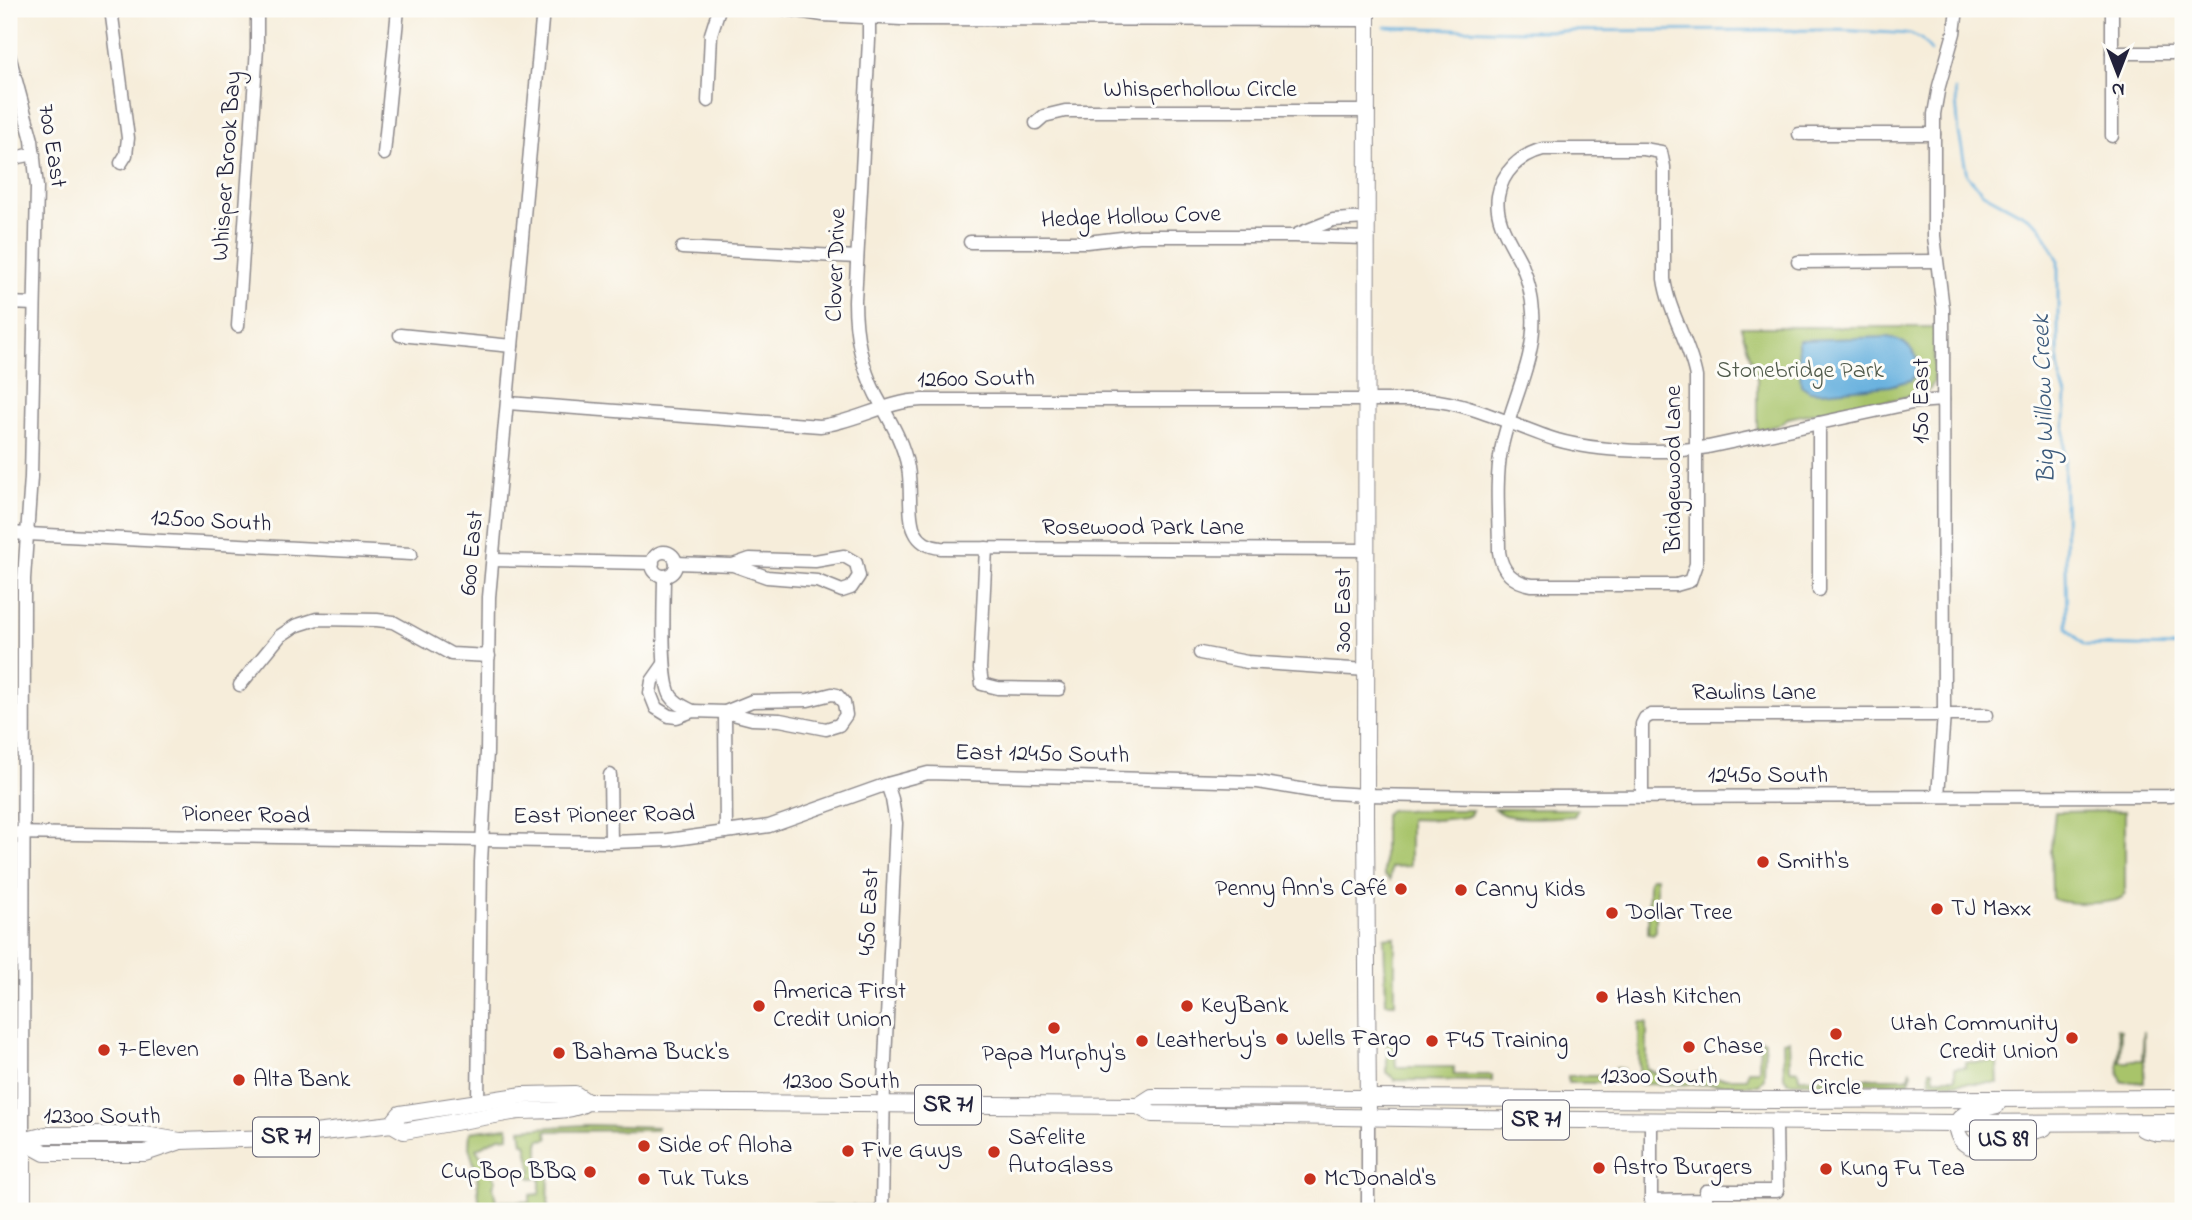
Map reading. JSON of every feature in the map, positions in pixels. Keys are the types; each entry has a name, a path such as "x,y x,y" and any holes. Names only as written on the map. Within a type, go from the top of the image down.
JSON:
{"main road":[{"name":"300 East","path":"1367,14 1368,1117"},
{"name":"12300 South","path":"392,1124 400,1114 523,1095 575,1094 587,1102"},
{"name":"12300 South","path":"1138,1106 1152,1097 1776,1100 2183,1098"},
{"name":"US 89","path":"2020,1099 1966,1113 1957,1123 1957,1134 1964,1144 1975,1147 2063,1122"},
{"name":"12300 South","path":"16,1142 46,1153 145,1153 180,1141 271,1139 392,1124 404,1131 511,1112 575,1109 587,1102 1138,1106 1152,1114 1651,1121 2183,1122"},
{"name":"US 89","path":"2132,1122 2148,1131 2183,1134"},
{"name":"700 East","path":"16,1142 23,1211"}],"street":[{"path":"111,9 128,138 128,147 121,163"},
{"name":"Whisper Brook Bay","path":"238,326 257,48 257,9"},
{"path":"384,154 398,9"},
{"name":"600 East","path":"478,1103 489,597 543,9"},
{"path":"708,101 712,34 719,9"},
{"path":"785,9 823,15 1367,14"},
{"name":"150 East","path":"1938,796 1944,714 1943,300 1936,261 1934,134 1936,100 1954,33 1957,9"},
{"path":"2112,9 2112,136"},
{"name":"Clover Drive","path":"869,13 855,318 858,346 869,377 905,456 911,484 912,522 922,541"},
{"path":"2112,53 2183,53"},
{"name":"700 East","path":"9,55 28,122 37,187 31,477 23,579 24,833 16,1142"},
{"name":"Whisperhollow Circle","path":"1036,123 1044,116 1065,111 1368,111"},
{"path":"1799,134 1934,134"},
{"name":"Bridgewood Lane","path":"1543,149 1644,149 1661,152 1664,167 1664,279 1694,368 1697,449 1696,564 1690,581 1676,585 1532,585 1508,575 1499,552 1499,478 1501,449 1509,423 1530,353 1533,313 1526,276 1504,231 1498,209 1498,197 1505,176 1519,160 1543,149"},
{"path":"9,159 34,154"},
{"name":"Hedge Hollow Cove","path":"1294,236 1333,220 1367,218"},
{"name":"Hedge Hollow Cove","path":"970,242 1087,242 1139,236 1367,238"},
{"path":"682,248 857,257"},
{"path":"1798,262 1936,261"},
{"path":"9,303 34,304"},
{"path":"400,335 512,346"},
{"name":"12600 South","path":"508,403 808,426 844,422 908,401 922,400 1428,400 1449,403 1560,441 1632,450 1697,449 1917,402 1943,400"},
{"path":"1819,423 1819,590"},
{"name":"12500 South","path":"9,533 411,554"},
{"name":"Rosewood Park Lane","path":"922,541 934,548 1367,550"},
{"path":"986,548 980,669 982,684 985,687 998,688 1059,689"},
{"path":"665,553 672,556 676,564 672,574 664,576 657,573 653,563 657,556 665,553"},
{"path":"676,564 733,565 767,577 817,581 842,591 851,588 859,576 856,563 844,556 815,561 750,559 733,565"},
{"path":"493,560 653,563"},
{"path":"664,576 664,664 670,695 679,704 693,711"},
{"path":"240,685 280,636 295,626 317,619 393,622 451,654 489,656"},
{"path":"1200,653 1247,662 1367,670"},
{"path":"664,664 650,687 653,704 660,712 669,716 677,717 693,711 725,712 752,719 780,720 826,729 839,725 846,715 844,703 837,695 832,694 808,700 752,701 725,712"},
{"path":"725,712 726,832"},
{"name":"Rawlins Lane","path":"1642,797 1642,724 1645,718 1651,715 1987,715"},
{"name":"East 12450 South","path":"726,832 769,826 887,784 928,773 1258,782 1318,792 1366,795"},
{"path":"610,775 611,842"},
{"name":"450 East","path":"882,1211 896,823 887,784"},
{"name":"12450 South","path":"1366,795 2177,795 2183,801"},
{"name":"East Pioneer Road","path":"482,840 611,842 668,840 726,832"},
{"name":"Pioneer Road","path":"9,833 482,840"},
{"name":"300 East","path":"1368,1117 1368,1211"},
{"path":"1651,1121 1651,1201 1664,1201 1706,1200 1706,1191 1777,1191 1776,1121"}],"green space":[{"name":"Stonebridge Park","path":"1741,327 1935,327 1934,382 1924,393 1788,418 1778,425 1757,430 1757,378"},
{"path":"1495,809 1578,809 1574,816 1532,818 1510,816"},
{"path":"1390,810 1472,810 1466,817 1410,819 1410,866 1391,867 1390,880 1384,875 1384,815"},
{"path":"2125,811 2123,897 2109,902 2088,903 2052,898 2051,847 2055,812"},
{"path":"1651,877 1656,877 1656,931 1653,934 1648,933"},
{"path":"1395,937 1395,1003 1386,1003 1384,938"},
{"path":"1639,1023 1647,1023 1647,1069 1678,1076 1710,1069 1711,1078 1747,1078 1748,1070 1759,1070 1760,1039 1765,1041 1764,1078 1759,1085 1639,1084"},
{"path":"2117,1029 2121,1030 2120,1062 2142,1060 2144,1031 2144,1082 2122,1082 2118,1067 2120,1042"},
{"path":"1387,1032 1390,1032 1391,1041 1395,1042 1396,1067 1454,1067 1454,1075 1492,1075 1492,1081 1395,1080 1387,1072"},
{"path":"1789,1040 1790,1069 1798,1070 1799,1078 1903,1078 1909,1077 1911,1070 1909,1082 1788,1082 1784,1077 1783,1041"},
{"path":"1966,1062 1997,1062 1998,1083 1930,1081 1930,1070 1933,1070 1934,1078 1955,1078 1955,1068 1966,1067"},
{"path":"1615,1068 1623,1069 1622,1081 1568,1083 1568,1076 1614,1076"},
{"path":"586,1125 657,1127 656,1130 546,1131 548,1139 539,1140 537,1165 538,1168 549,1168 548,1211 480,1211 477,1175 469,1147 470,1132 507,1127 509,1136 499,1137 476,1149 496,1180 493,1186 496,1201 530,1202 530,1195 540,1194 540,1177 531,1178 528,1174 532,1171 521,1129"},
{"path":"870,1206 877,1211 785,1211 790,1207"}],"water":[{"path":"1888,337 1903,343 1914,352 1918,365 1911,380 1889,386 1821,392 1810,391 1801,385 1800,340"}],"waterway":[{"name":"Big Willow Creek","path":"1385,27 1522,31 1837,30 1911,34 1921,39 1931,51"},
{"name":"Big Willow Creek","path":"1955,90 1967,175 1983,193 2040,226 2058,259 2058,365 2066,395 2064,445 2067,628 2084,645 2183,647"}],"place":[{"name":"Smith's","path":"1763,862"},
{"name":"Penny Ann's Café","path":"1401,889"},
{"name":"Canny Kids","path":"1461,890"},
{"name":"TJ Maxx","path":"1937,909"},
{"name":"Dollar Tree","path":"1612,913"},
{"name":"Hash Kitchen","path":"1602,997"},
{"name":"America First Credit Union","path":"759,1006"},
{"name":"KeyBank","path":"1187,1006"},
{"name":"Papa Murphy's","path":"1054,1028"},
{"name":"Arctic Circle","path":"1836,1034"},
{"name":"Utah Community Credit Union","path":"2072,1038"},
{"name":"Wells Fargo","path":"1282,1039"},
{"name":"Leatherby's","path":"1142,1041"},
{"name":"F45 Training","path":"1432,1041"},
{"name":"Chase","path":"1689,1047"},
{"name":"7-Eleven","path":"104,1050"},
{"name":"Bahama Buck's","path":"559,1053"},
{"name":"Alta Bank","path":"239,1080"},
{"name":"Side of Aloha","path":"644,1146"},
{"name":"Five Guys","path":"848,1151"},
{"name":"Safelite AutoGlass","path":"994,1152"},
{"name":"Astro Burgers","path":"1599,1168"},
{"name":"Kung Fu Tea","path":"1826,1169"},
{"name":"CupBop BBQ","path":"590,1172"},
{"name":"Tuk Tuks","path":"644,1179"},
{"name":"McDonald's","path":"1310,1179"}]}
